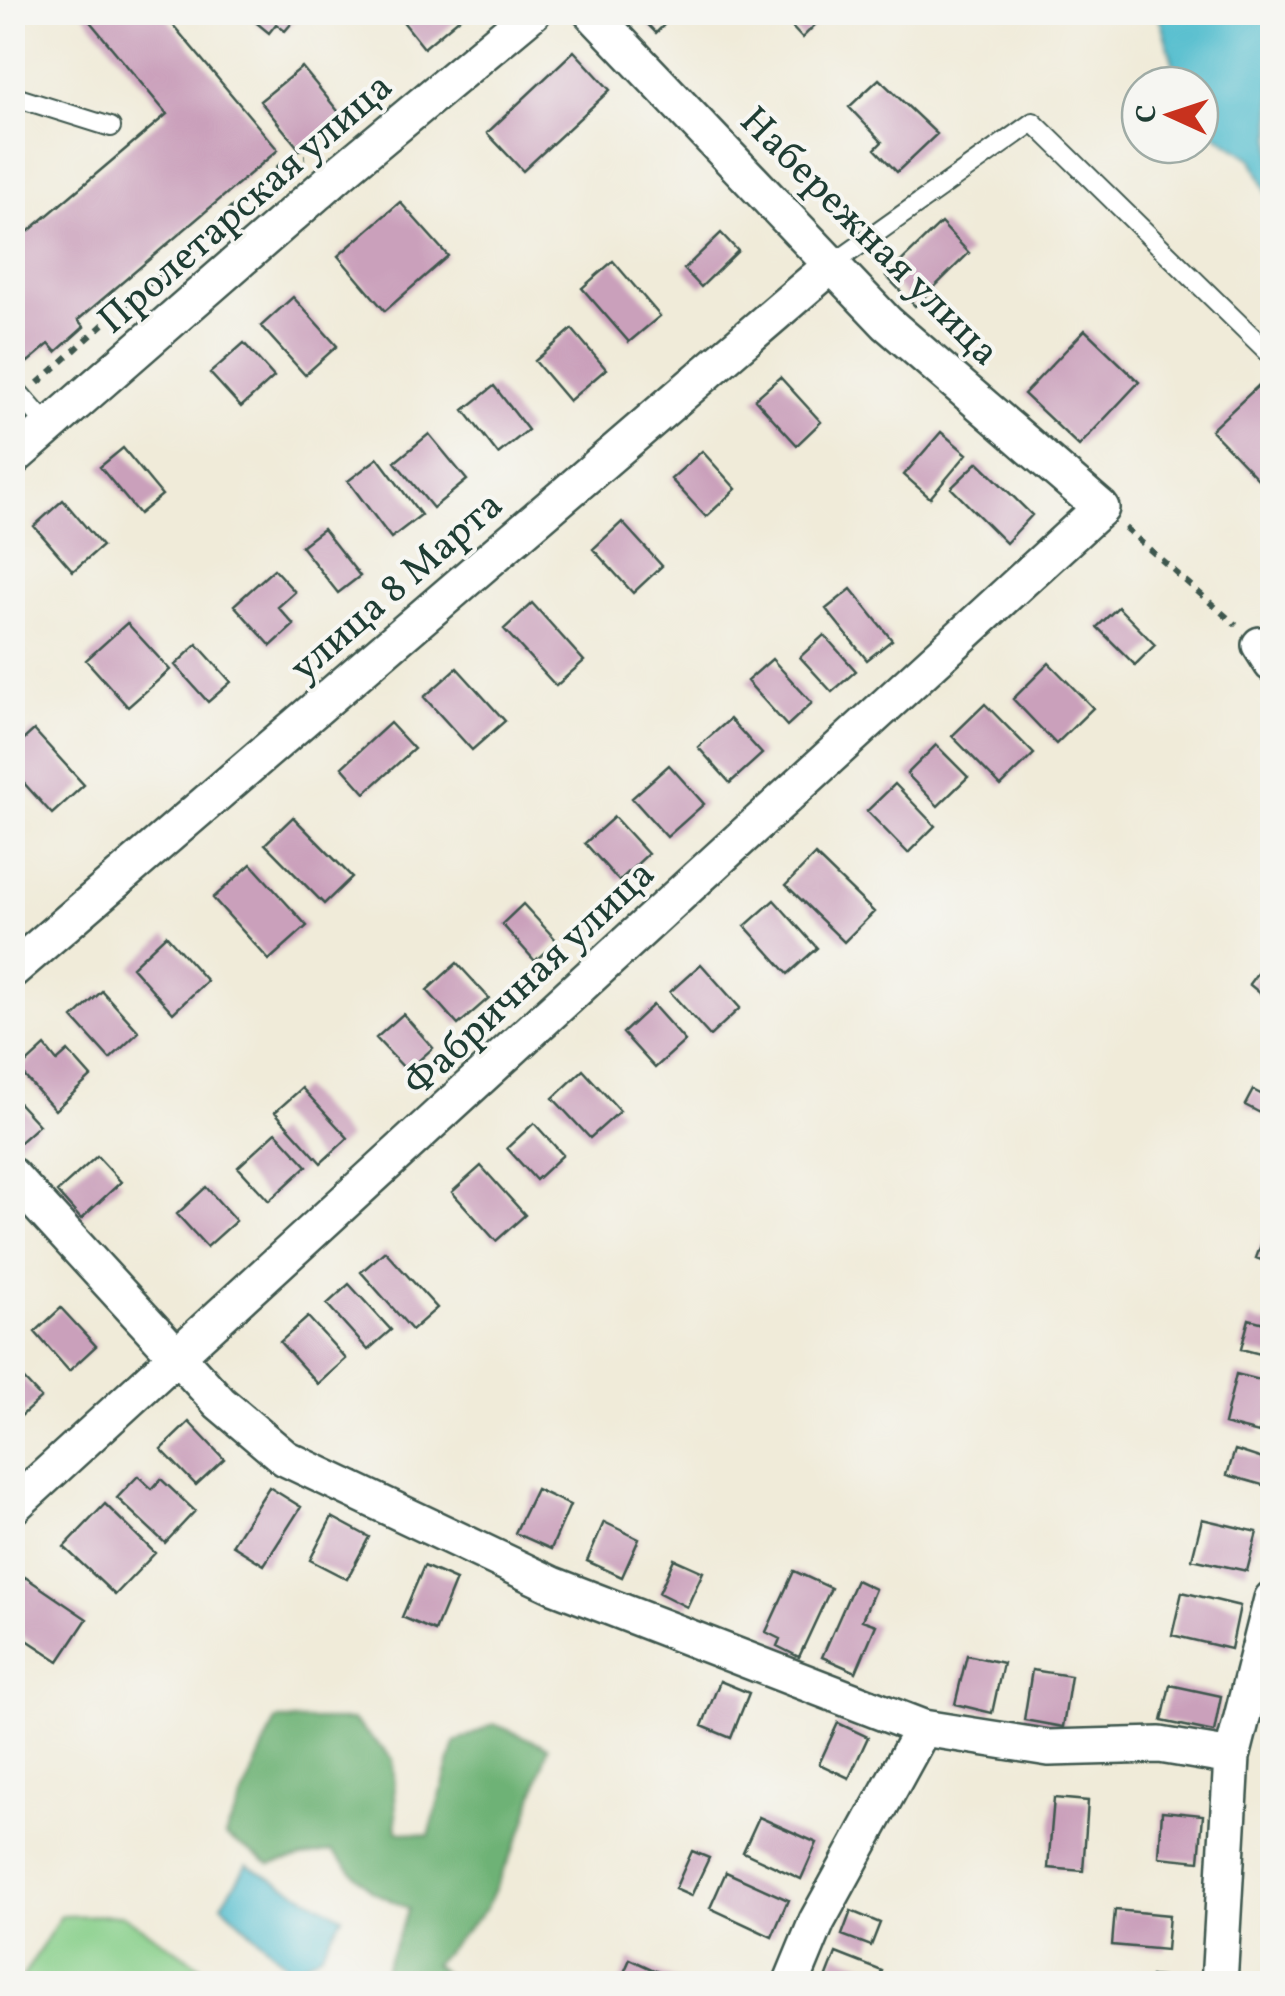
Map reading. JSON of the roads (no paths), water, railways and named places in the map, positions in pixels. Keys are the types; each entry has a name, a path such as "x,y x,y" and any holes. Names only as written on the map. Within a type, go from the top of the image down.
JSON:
{"street":[{"name":"Пролетарская улица","path":"12,458 341,172 533,12"},
{"name":"Набережная улица","path":"591,12 887,323 1101,508"},
{"name":"улица 8 Марта","path":"12,970 833,264"},
{"name":"Фабричная улица","path":"12,1507 1101,508"},
{"path":"12,1176 220,1403 285,1458 553,1585 923,1728 1050,1748 1160,1745 1232,1756"},
{"path":"1219,1984 1232,1756 1272,1599"},
{"path":"791,1984 818,1921 923,1728"}],"lane":[{"path":"12,96 111,127"},
{"path":"833,264 1033,122 1272,356"},
{"path":"12,385 50,427"}],"water":[{"path":"1158,13 1272,13 1272,204 1252,159 1220,137 1220,65 1174,65"},
{"path":"247,1865 342,1916 320,1954 292,1970 222,1904"}]}
